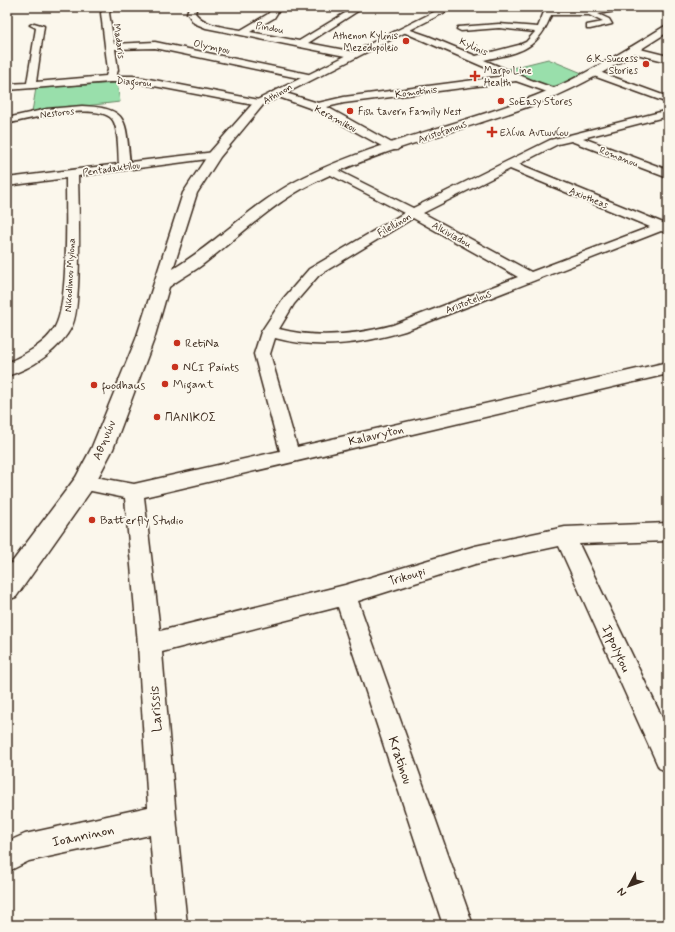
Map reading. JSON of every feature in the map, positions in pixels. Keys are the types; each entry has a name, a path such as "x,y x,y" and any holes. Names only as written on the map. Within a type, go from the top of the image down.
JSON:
{"street":[{"path":"69,7 145,7"},
{"name":"Pindou","path":"193,7 192,15 199,22 242,33 356,55"},
{"path":"242,33 271,16 277,7"},
{"path":"301,44 360,7"},
{"name":"Athinon","path":"162,278 190,193 215,155 260,103 276,93 451,7"},
{"path":"477,59 523,47 533,41 550,10 590,13 626,7"},
{"name":"Madaris","path":"110,8 105,13 111,47 113,72 110,79"},
{"path":"590,13 606,21 608,24 590,27"},
{"path":"31,85 40,26 34,25"},
{"path":"462,29 499,26 540,30"},
{"name":"Aristofanous","path":"162,278 193,264 220,240 288,192 331,171 556,92 594,73 668,28"},
{"name":"Kylinis","path":"404,31 417,34 477,59 516,78 556,92"},
{"name":"Olympou","path":"111,47 155,45 308,77"},
{"path":"632,50 668,59"},
{"path":"594,73 668,100"},
{"name":"Komotinis","path":"316,107 344,100 516,78"},
{"name":"Diagorou","path":"7,87 110,79 149,81 260,103"},
{"name":"Keramikou","path":"276,93 298,99 316,107 393,148"},
{"name":"Nestoros","path":"7,121 23,116 76,110 97,109 107,111 114,114 119,124 125,166"},
{"name":"Filellinon","path":"290,455 262,354 269,332 288,302 314,272 413,213 554,142 668,113"},
{"name":"Romanou","path":"570,137 668,174"},
{"name":"Pentadaktilou","path":"7,182 215,155"},
{"name":"Axiotheas","path":"511,164 665,228"},
{"name":"Alkiviadou","path":"331,171 413,213 529,278"},
{"name":"Nikodimou Mylona","path":"7,370 38,353 55,339 66,323 70,292 72,174"},
{"name":"Aristotelous","path":"269,332 307,340 342,341 369,336 399,328 665,228"},
{"name":"Αθηνών","path":"7,589 13,570 84,483 102,450 142,346 162,278"},
{"name":"Kalavryton","path":"84,483 134,492 667,369"},
{"name":"Larissis","path":"134,492 150,644 162,818 172,925"},
{"name":"Trikoupi","path":"150,644 345,595 475,555 566,536 668,532"},
{"name":"Ippolytou","path":"566,536 668,760"},
{"name":"Kratinou","path":"345,595 458,925"},
{"name":"Ioanninon","path":"7,858 25,848 162,818"}],"green space":[{"path":"548,59 582,73 560,86 546,86 508,69"},
{"path":"117,83 120,102 32,112 36,88"}],"place":[{"name":"Athenon Kylinis Mezedopoleio","path":"406,41"},
{"name":"G.K. Success Stories","path":"646,64"},
{"name":"Marpo Line Health","path":"475,76"},
{"name":"SoEasy Stores","path":"501,101"},
{"name":"Fish tavern Family Nest","path":"350,111"},
{"name":"Ελίνα Αντωνίου","path":"492,132"},
{"name":"RetiNa","path":"177,343"},
{"name":"NCI Paints","path":"175,367"},
{"name":"Migant","path":"165,384"},
{"name":"foodhaus","path":"94,385"},
{"name":"ΠΑΝΙΚΟΣ","path":"157,417"},
{"name":"Batterfly Studio","path":"92,520"}]}
